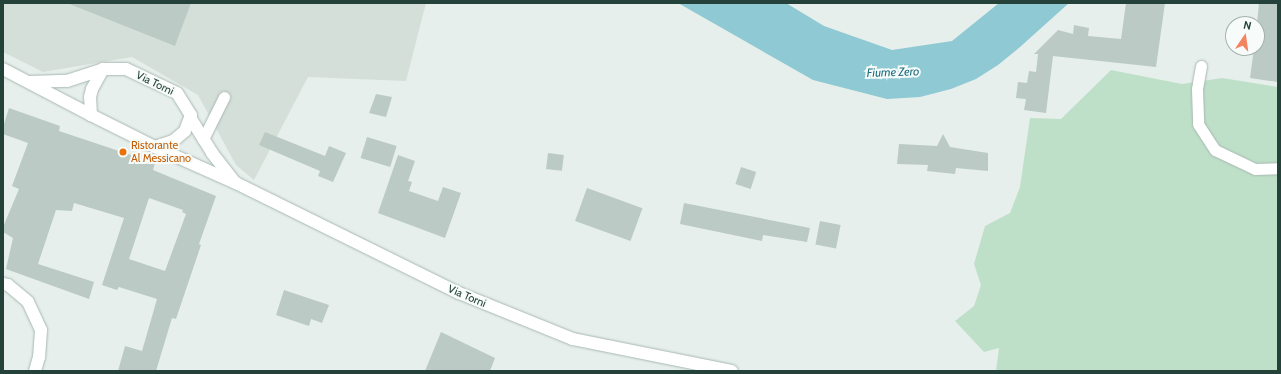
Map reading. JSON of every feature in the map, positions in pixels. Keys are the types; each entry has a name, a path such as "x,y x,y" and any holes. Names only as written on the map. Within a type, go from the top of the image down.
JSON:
{"main road":[{"name":"Via Torni","path":"3,69 155,147 236,183 459,293 574,339 713,369 732,371"},
{"name":"Via Torni","path":"28,82 66,81 103,69 126,69 177,93 191,115 191,119 203,139 236,183"},
{"path":"91,115 90,97 92,89 103,69"},
{"path":"155,147 173,141 185,131 191,119"},
{"path":"3,284 8,285 28,302 41,330 39,357 35,371"}],"lane":[{"path":"1201,66 1197,89 1198,124 1215,150 1255,169 1278,168"},
{"path":"203,139 224,97"}],"shaded area":[{"path":"3,3 426,3 406,81 308,77 254,180 236,165 198,95 132,57 43,72 3,52"}],"green space":[{"path":"1111,70 1182,84 1222,78 1278,87 1278,371 996,371 999,348 984,352 955,321 974,306 981,285 974,264 985,226 1010,213 1020,187 1030,118 1061,119"}],"water":[{"name":"Fiume Zero","path":"678,3 786,3 824,26 892,50 952,41 999,3 1069,3 998,65 976,79 951,89 920,97 887,99 813,80"}],"building":[{"path":"67,3 191,3 175,46"},
{"path":"1126,3 1165,3 1156,67 1053,56 1046,113 1024,110 1026,99 1016,98 1018,82 1027,83 1029,71 1036,72 1038,54 1034,54 1058,30 1073,34 1074,25 1089,28 1088,36 1121,39"},
{"path":"1259,3 1278,3 1278,82 1250,78 1253,56 1265,56 1265,16 1258,16"},
{"path":"376,94 392,97 386,117 369,113"},
{"path":"9,108 60,126 59,131 155,163 153,170 216,196 199,244 201,245 176,319 172,318 156,371 118,371 125,346 142,351 157,299 119,287 117,290 102,285 124,218 74,203 72,211 56,210 38,264 94,282 89,299 6,269 13,238 3,232 3,227 19,189 12,186 28,143 3,134 3,127","holes":["149,198 183,210 182,212 186,214 165,271 129,259"]},
{"path":"265,132 325,156 329,146 346,153 333,182 318,176 320,171 259,145"},
{"path":"943,134 950,147 988,153 988,171 956,168 955,174 927,171 928,165 897,164 899,144 937,146"},
{"path":"367,137 397,146 390,167 361,158"},
{"path":"548,153 564,155 562,171 546,169"},
{"path":"398,155 415,161 408,181 412,182 409,191 438,201 443,187 461,193 445,238 378,213"},
{"path":"741,167 756,172 751,189 735,184"},
{"path":"587,188 642,208 630,241 575,221"},
{"path":"684,203 810,228 807,242 763,235 762,241 680,224"},
{"path":"820,221 841,225 836,249 815,245"},
{"path":"284,290 329,305 322,323 311,319 309,326 276,315"},
{"path":"441,332 495,358 490,371 425,371"}],"place":[{"name":"Ristorante Al Messicano","path":"123,152"}]}
